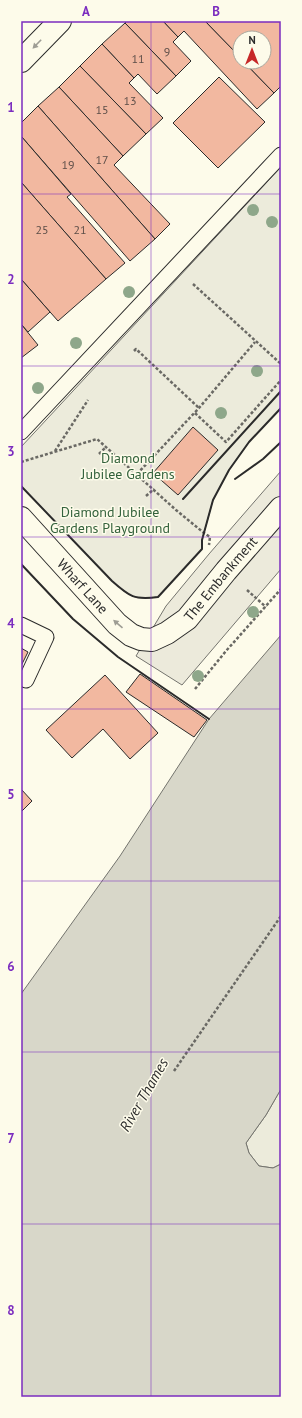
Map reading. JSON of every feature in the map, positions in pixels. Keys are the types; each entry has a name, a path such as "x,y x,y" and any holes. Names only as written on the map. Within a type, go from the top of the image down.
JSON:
{"street":[{"path":"21,61 60,21"},
{"name":"The Embankment","path":"152,640 167,633 187,619 276,513"},
{"name":"Wharf Lane","path":"21,518 117,624 131,635 141,639 152,640"}],"lane":[{"path":"21,432 281,155"},
{"path":"21,625 46,637 26,680"}],"path":[{"path":"188,290 193,284 281,364"},
{"path":"137,474 195,413 256,342"},
{"path":"131,354 136,349 199,408"},
{"path":"195,413 226,442 281,380"},
{"path":"55,452 92,396"},
{"path":"21,462 97,439 204,533"},
{"path":"99,454 106,447"},
{"path":"146,496 154,489"},
{"path":"195,689 226,651 281,590"},
{"path":"174,1071 281,916"}],"green space":[{"name":"Diamond Jubilee Gardens","path":"281,167 281,408 249,442 229,470 213,500 202,540 202,549 158,597 143,598 133,596 123,591 112,581 21,486 21,447"},
{"path":"281,1089 281,1164 273,1168 259,1166 249,1153 246,1143 266,1115"}],"shaded area":[{"path":"281,471 281,569 182,685 136,656 166,606"}],"water":[{"name":"River Thames","path":"281,635 281,1089 266,1115 246,1143 249,1153 259,1166 273,1168 281,1164 281,1397 21,1397 21,994 120,856 209,719"}],"building":[{"path":"127,21 163,21 178,37 173,42 191,61 176,76 125,23"},
{"path":"163,21 205,21 232,49 232,70 252,70 274,93 257,109 184,31 178,37"},
{"path":"205,21 281,21 281,86 274,93 252,70 272,70 272,30 232,30 232,49"},
{"path":"125,23 176,76 157,94 138,74 134,78 102,44"},
{"path":"102,44 134,78 129,83 163,118 146,134 80,66"},
{"path":"80,66 146,134 123,156 59,87"},
{"path":"219,77 265,122 218,168 173,123"},
{"path":"59,87 123,156 114,165 170,224 155,239 38,106"},
{"path":"38,106 155,239 130,261 21,136 21,123"},
{"path":"21,136 71,194 67,197 125,263 106,279 21,182"},
{"path":"21,182 106,279 58,321 21,279"},
{"path":"21,279 50,312 28,332 21,324"},
{"path":"21,324 38,345 21,358"},
{"path":"193,427 218,450 178,495 153,473"},
{"path":"21,648 28,652 21,666"},
{"path":"140,674 207,720 194,737 126,692"},
{"path":"105,675 158,733 130,759 103,729 72,758 46,730"},
{"path":"21,789 32,801 21,812"}],"wall":[{"path":"183,499 281,391"},
{"path":"21,486 123,591 133,596 143,598 158,597 202,549 202,540 213,500 229,470 249,442 281,408"},
{"path":"235,479 263,459 281,442"},
{"path":"21,564 73,619 118,657 209,719"}],"park label":[{"name":"Diamond Jubilee Gardens Playground","path":"110,520"}]}
